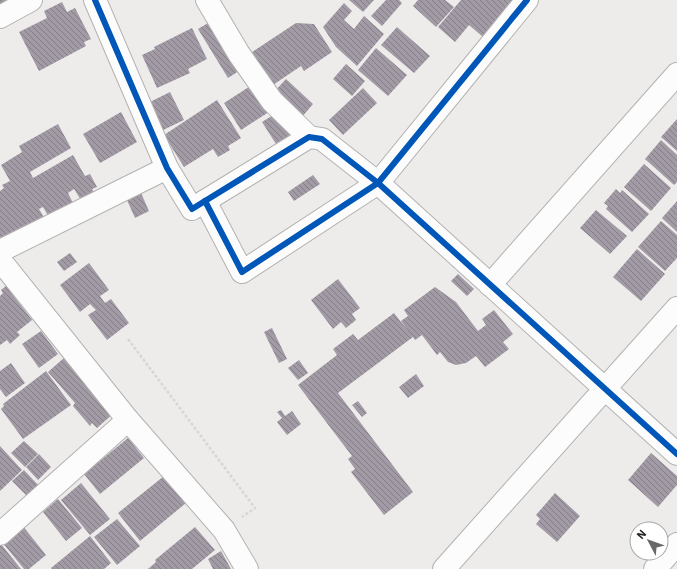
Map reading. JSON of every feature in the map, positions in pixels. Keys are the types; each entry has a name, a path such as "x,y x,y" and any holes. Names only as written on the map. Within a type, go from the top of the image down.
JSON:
{"street":[{"path":"0,17 31,0"},
{"path":"95,0 167,168 192,209 309,137"},
{"path":"207,0 239,54 272,101 309,137 322,139 378,183 677,454"},
{"path":"205,201 242,272 378,183 527,0"},
{"path":"490,285 677,74"},
{"path":"0,251 167,168"},
{"path":"0,260 128,420 224,530 247,569"},
{"path":"444,569 677,308"},
{"path":"0,534 128,420"},
{"path":"655,569 677,544"}],"path":[{"path":"128,339 255,508 224,530"}],"building":[{"path":"0,0 11,0 0,6"},
{"path":"349,0 374,0 363,12"},
{"path":"386,0 399,0 402,3 382,26 371,16"},
{"path":"418,0 445,0 454,7 436,27 413,6"},
{"path":"461,0 515,0 483,37 469,25 455,42 438,27"},
{"path":"62,2 67,12 75,8 91,39 84,42 86,46 39,71 19,32 47,18 44,11"},
{"path":"344,3 352,11 344,20 354,29 364,16 384,34 357,66 336,47 323,27"},
{"path":"213,20 242,69 228,78 198,29"},
{"path":"296,23 314,24 332,52 304,71 301,66 270,87 249,54"},
{"path":"397,27 430,56 414,73 381,45"},
{"path":"192,28 207,59 188,69 190,73 157,88 142,55 155,49 154,47"},
{"path":"376,48 407,75 388,96 358,70"},
{"path":"346,64 365,81 352,96 333,79"},
{"path":"286,79 313,104 302,117 274,92"},
{"path":"255,83 272,110 241,130 224,103"},
{"path":"363,88 377,103 343,135 329,120"},
{"path":"170,92 184,120 159,132 146,104"},
{"path":"217,100 241,138 228,146 230,150 218,157 213,149 184,167 164,135"},
{"path":"121,112 137,142 100,163 83,134"},
{"path":"278,112 292,134 276,144 262,122"},
{"path":"677,119 677,151 661,137"},
{"path":"58,124 71,148 30,172 33,178 73,155 85,176 90,174 97,187 92,189 94,192 81,200 74,189 68,193 74,205 50,219 43,207 39,209 45,219 2,240 0,237 0,191 4,188 2,185 10,181 1,165 22,152 19,146"},
{"path":"661,140 677,155 677,182 674,185 645,159"},
{"path":"644,164 671,188 651,211 624,187"},
{"path":"313,175 320,184 294,201 288,192"},
{"path":"616,189 620,193 622,190 649,214 632,232 606,209 608,206 604,203"},
{"path":"141,193 149,211 135,218 127,200"},
{"path":"677,201 677,232 662,218"},
{"path":"596,210 627,236 610,254 580,228"},
{"path":"661,221 677,235 677,258 665,271 638,247"},
{"path":"637,249 665,274 641,301 613,277"},
{"path":"70,253 77,262 64,271 57,262"},
{"path":"89,263 109,290 100,296 105,303 111,299 129,323 107,340 88,315 96,310 90,304 80,312 60,285"},
{"path":"458,274 474,289 467,296 451,281"},
{"path":"338,279 360,308 352,314 356,320 346,328 341,322 333,329 311,300"},
{"path":"6,286 32,320 17,332 20,335 10,344 7,340 0,345 0,296 3,293 1,290"},
{"path":"435,287 456,302 478,331 486,325 482,319 494,310 513,334 503,342 509,349 485,367 476,356 466,363 456,365 448,362 440,352 437,355 422,335 415,340 413,337 338,393 413,492 384,515 351,472 355,469 348,459 352,456 298,385 337,355 333,349 353,334 358,340 394,313 408,331 401,321 408,316 404,310"},
{"path":"272,328 287,359 279,363 264,332"},
{"path":"41,331 58,354 39,368 22,344"},
{"path":"65,357 114,413 97,428 92,423 90,426 73,406 75,403 48,372"},
{"path":"299,360 308,373 298,380 288,368"},
{"path":"11,363 25,383 6,397 0,389 0,371"},
{"path":"46,371 71,405 23,439 1,409 4,406 3,404"},
{"path":"416,374 424,386 408,398 399,387"},
{"path":"358,401 367,413 362,417 352,405"},
{"path":"281,410 285,416 292,411 301,424 287,435 277,422 282,418 277,412"},
{"path":"128,438 144,458 100,494 84,474"},
{"path":"24,441 38,454 25,467 11,453"},
{"path":"0,446 22,470 0,491"},
{"path":"651,453 677,476 677,485 658,507 628,480"},
{"path":"39,454 51,467 38,480 26,467"},
{"path":"24,470 41,488 30,499 12,481"},
{"path":"164,476 186,503 140,541 118,513"},
{"path":"81,483 110,519 90,535 61,500"},
{"path":"555,493 580,516 557,542 536,524 540,519 536,515"},
{"path":"58,499 82,528 66,541 43,512"},
{"path":"117,519 140,546 117,565 94,537"},
{"path":"22,525 46,555 29,569 24,569 2,542"},
{"path":"195,527 215,550 192,569 148,569 156,562 155,560"},
{"path":"90,536 111,563 104,569 51,568"},
{"path":"1,544 21,569 0,569"},
{"path":"221,551 231,569 213,569 208,559"}],"cycle path":[{"path":"95,0 167,168 192,209 309,137 322,139 378,183 527,0"},
{"path":"205,201 242,272 378,183 677,454"}]}
